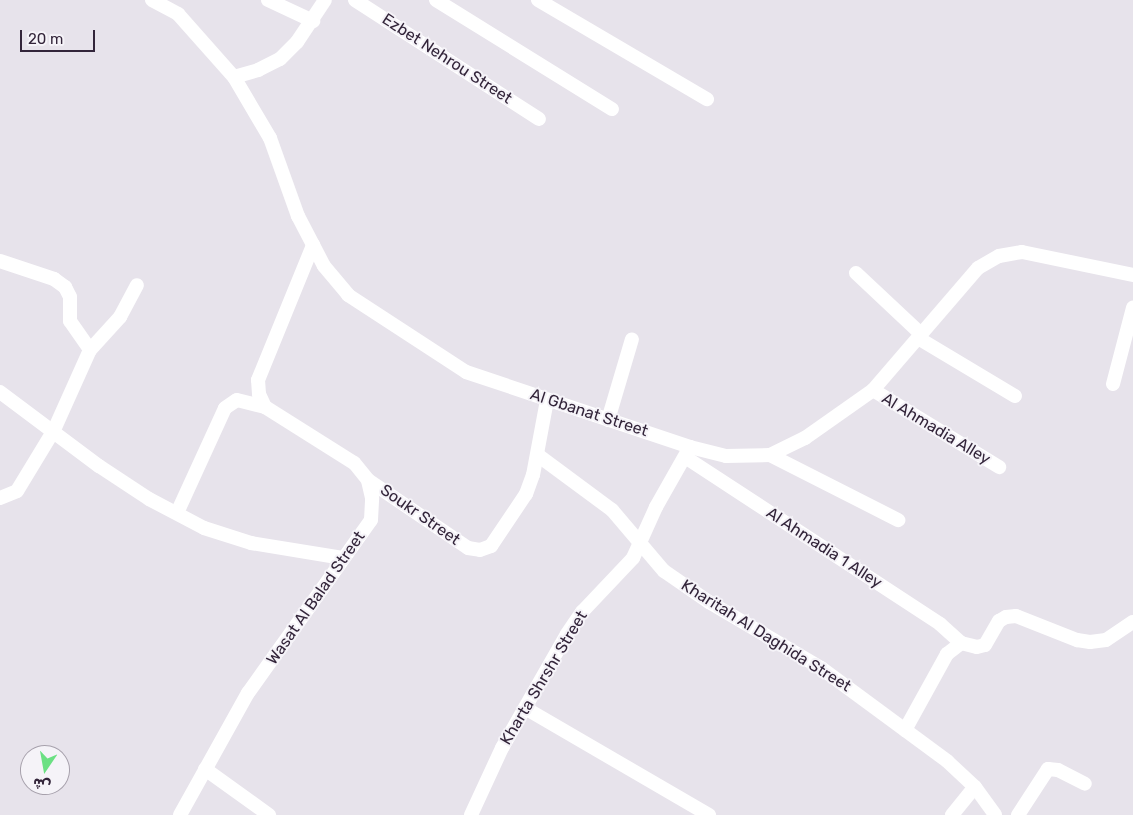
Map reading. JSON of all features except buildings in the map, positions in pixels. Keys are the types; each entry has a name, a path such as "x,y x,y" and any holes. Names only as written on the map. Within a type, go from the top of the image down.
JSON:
{"street":[{"name":"Al Gbanat Street","path":"152,0 178,14 234,76 270,138 298,216 313,245 324,266 348,295 377,317 466,372 608,420 688,452 726,456 770,455 805,438 873,390 978,268 999,256 1022,252 1133,275"},
{"path":"268,0 313,21"},
{"path":"234,76 258,70 280,59 313,21 326,0"},
{"name":"Ezbet Nehrou Street","path":"355,0 538,119"},
{"path":"436,0 612,110"},
{"path":"538,0 707,99"},
{"path":"265,407 258,380 313,245"},
{"path":"0,261 54,279 65,287 70,297 70,321 90,350"},
{"path":"856,273 920,336 1015,396"},
{"path":"0,498 18,491 54,430 90,350 120,317 137,285"},
{"path":"1112,384 1133,308"},
{"path":"608,420 632,339"},
{"name":"Al Ahmadia Alley","path":"873,390 999,467"},
{"path":"0,392 54,430 99,466 204,528 251,543 343,558"},
{"path":"177,513 225,408 237,400 265,407 354,463 368,480"},
{"name":"Soukr Street","path":"368,480 468,548 480,550 491,546 526,494 539,456 547,400"},
{"name":"Kharta Shrshr Street","path":"471,815 502,748 524,708 582,612 624,568 640,546 656,507 688,452"},
{"name":"Al Ahmadia 1 Alley","path":"688,452 940,624 960,643"},
{"path":"770,455 898,520"},
{"name":"Kharitah Al Daghida Street","path":"539,456 612,510 640,546 664,571 709,602 821,668 904,730 975,787 995,815"},
{"name":"Wasat Al Balad Street","path":"180,815 248,693 371,520 372,498 368,480"},
{"path":"904,730 947,654 960,643 978,647 985,645 999,621 1006,617 1016,616 1077,640 1090,642 1106,640 1133,622"},
{"path":"524,708 708,815"},
{"path":"205,769 269,815"},
{"path":"1018,815 1048,769 1058,770 1085,784"},
{"path":"952,815 975,787"}]}
